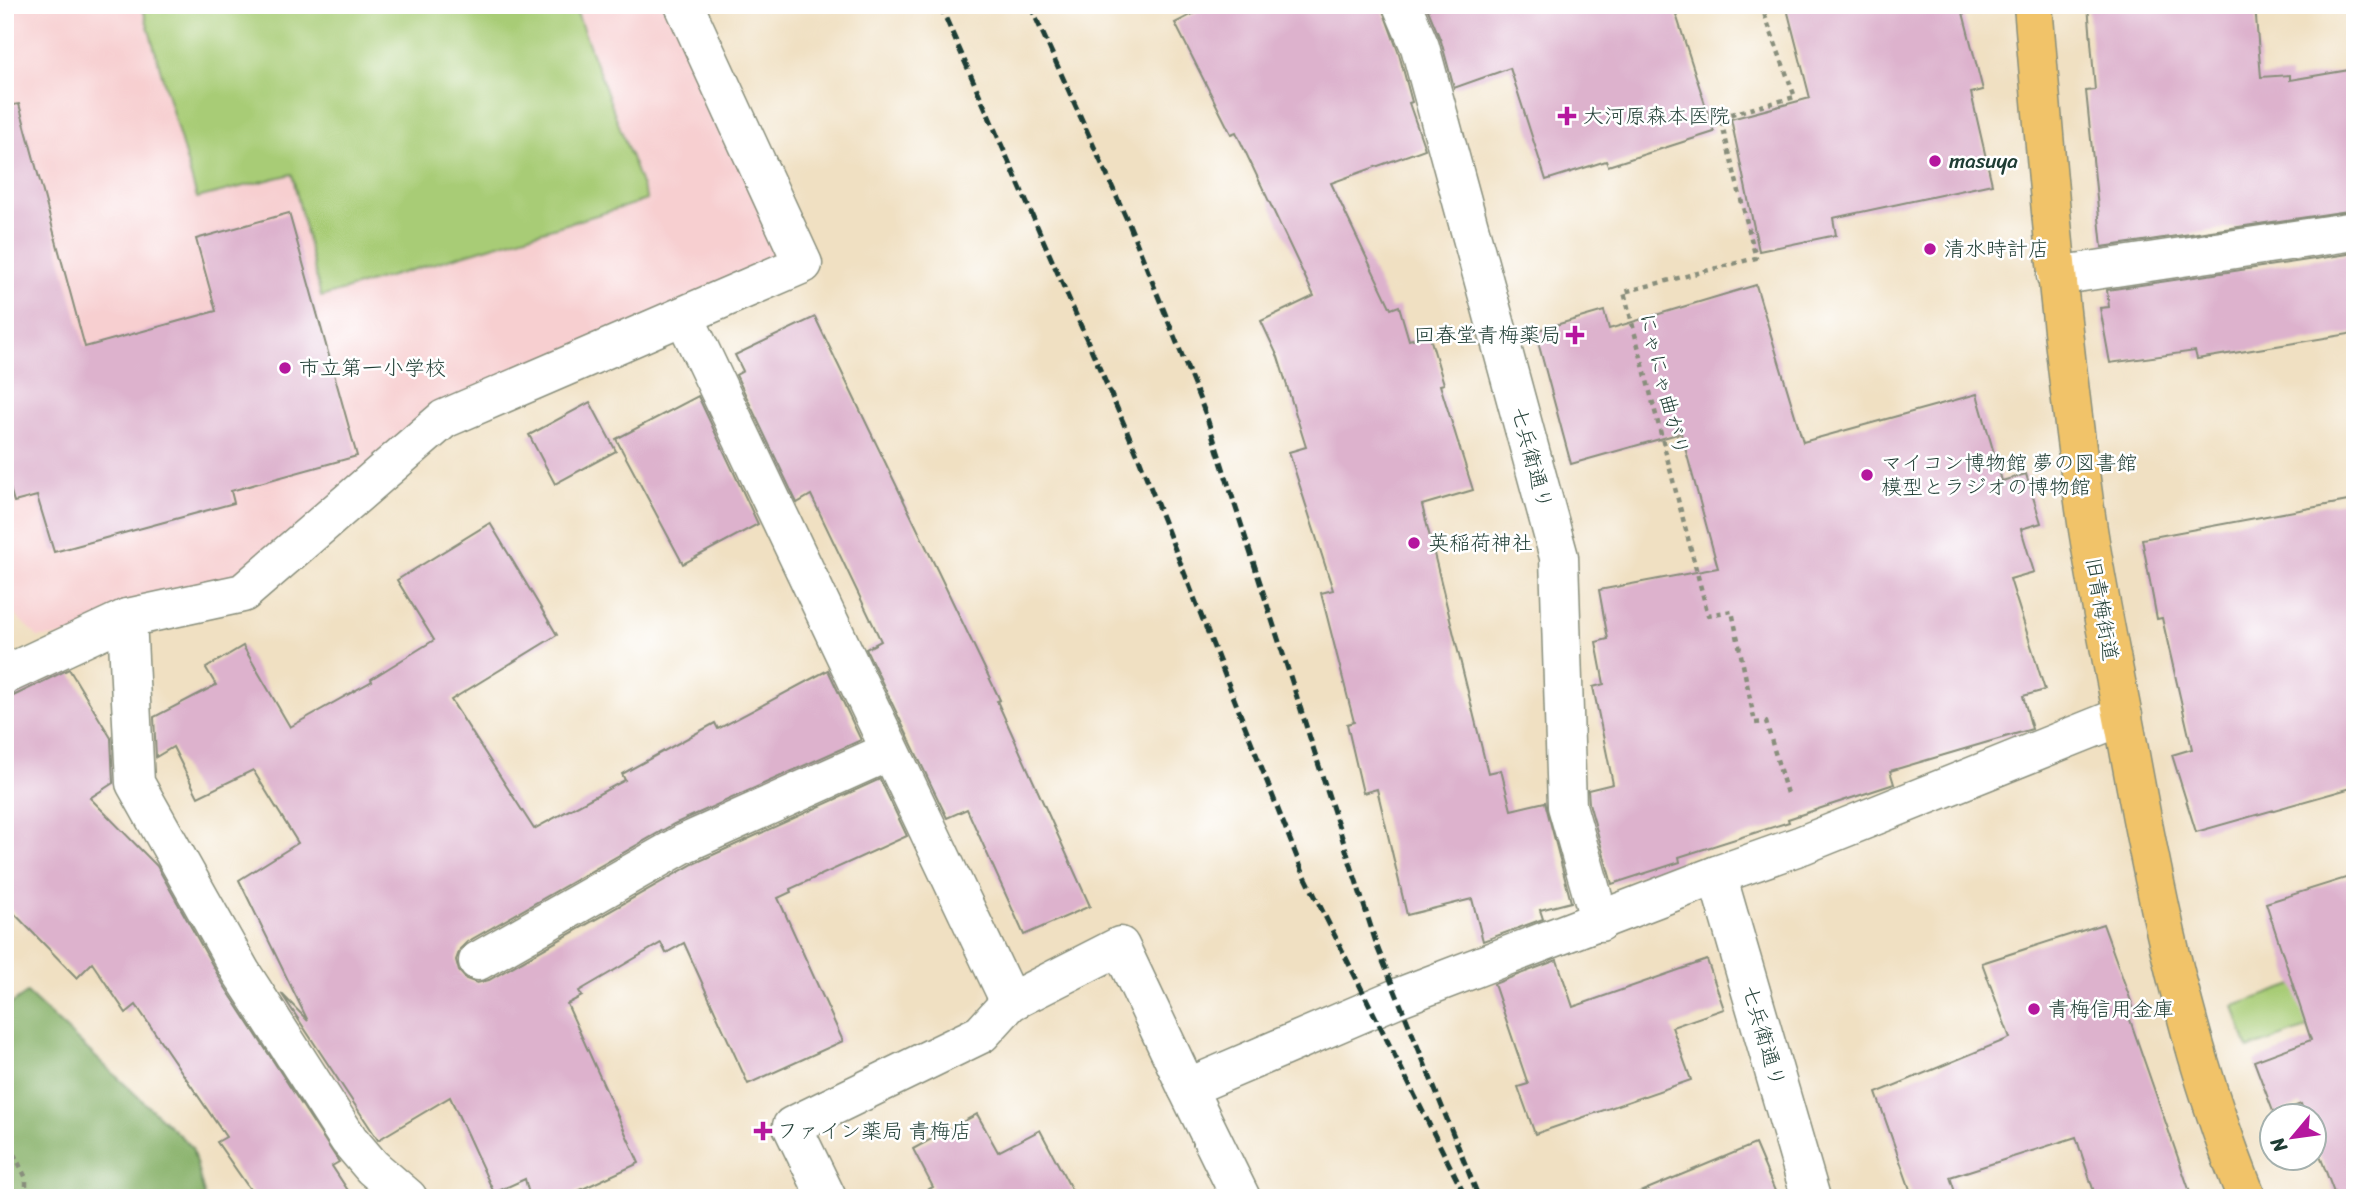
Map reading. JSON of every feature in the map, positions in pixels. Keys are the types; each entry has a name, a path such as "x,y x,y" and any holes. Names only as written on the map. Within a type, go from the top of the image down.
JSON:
{"main road":[{"name":"旧青梅街道","path":"2034,5 2056,276 2087,520 2163,922 2187,1023 2219,1130 2247,1198"}],"street":[{"path":"5,675 127,618 243,593 444,419 803,264 684,5"},
{"name":"七兵衛通り","path":"1402,5 1420,47 1559,557 1567,806 1600,922"},
{"path":"2056,276 2355,231"},
{"path":"684,316 1010,1002"},
{"path":"127,618 135,783 241,972 349,1140 372,1167 408,1198"},
{"path":"1187,1088 1398,998 1802,845 2123,716"},
{"path":"478,961 683,844 890,751"},
{"name":"七兵衛通り","path":"1717,875 1811,1198"},
{"path":"827,1198 792,1126 981,1034 1010,1002 1120,946 1241,1198"}],"path":[{"name":"にゃにゃ曲がり","path":"1761,5 1795,97 1720,117 1756,258 1625,292 1708,615 1732,611 1755,723 1766,722 1802,845"},
{"path":"5,1136 26,1178 26,1198"}],"shaded area":[{"name":"市立第一小学校","path":"5,5 678,5 803,264 444,419 243,593 84,636 38,637 5,606"}],"green space":[{"path":"142,5 574,5 647,200 321,297 292,174 197,198"},
{"path":"2355,963 2355,1011 2248,1049 2234,1006"},
{"path":"27,993 192,1147 205,1198 5,1198 5,1008"}],"building":[{"path":"1210,5 1381,5 1399,54 1412,102 1409,103 1425,149 1331,183 1391,309 1399,306 1409,340 1429,334 1444,384 1440,385 1473,490 1422,505 1488,773 1501,770 1511,810 1545,802 1571,902 1540,910 1543,919 1483,941 1472,899 1407,915 1377,789 1363,793 1347,724 1354,722 1321,593 1333,590 1289,452 1306,447 1278,357 1261,321 1314,296 1236,132 1231,134 1175,23"},
{"path":"1426,5 1673,5 1714,132 1608,166 1606,161 1546,180 1510,68 1454,88 1441,41"},
{"path":"1786,5 1961,5 1983,90 1971,93 1992,184 1833,218 1836,235 1759,251 1731,119 1810,98"},
{"path":"2088,5 2255,5 2261,77 2290,75 2290,80 2355,69 2355,210 2102,247 2086,91 2095,90"},
{"path":"19,104 85,347 216,311 196,239 289,213 357,456 231,491 234,503 54,552 37,496 14,502 5,471 5,106"},
{"path":"2355,253 2355,333 2197,359 2195,351 2110,363 2100,308 2109,307 2107,290"},
{"path":"1756,285 1803,442 1977,394 2002,481 2026,474 2041,523 2021,529 2034,572 2010,579 2045,690 2023,696 2032,729 1890,771 1894,784 1788,819 1789,822 1679,857 1680,862 1612,884 1589,803 1588,790 1613,784 1593,687 1604,684 1596,642 1608,639 1599,590 1718,568 1681,433 1571,464 1535,331 1604,311 1609,329"},
{"path":"815,317 1000,700 997,701 1090,906 1024,935 967,809 947,818 866,649 881,641 811,495 797,503 736,375 743,371 735,355"},
{"path":"698,396 758,524 683,564 616,439"},
{"path":"590,402 616,451 555,484 529,435"},
{"path":"2348,501 2355,539 2355,787 2196,832 2172,755 2192,749 2162,618 2157,619 2142,539"},
{"path":"490,523 557,635 451,700 534,829 625,780 622,774 715,723 718,729 828,670 861,740 674,824 467,942 460,949 456,960 459,971 466,979 477,983 489,980 693,864 880,779 907,836 790,889 791,892 778,898 843,1041 748,1084 684,943 666,953 661,943 579,991 582,996 567,1004 639,1163 563,1198 530,1198 525,1179 494,1193 450,1097 378,1140 281,993 308,1021 239,880 298,843 253,770 198,797 173,747 156,757 154,717 216,685 206,668 243,646 290,727 372,681 371,679 434,640 397,580"},
{"path":"69,669 111,738 113,783 90,798 157,866 223,984 339,1162 332,1166 353,1198 256,1198 217,1142 226,1137 136,1005 126,1013 92,963 77,978 5,904 5,700"},
{"path":"2355,875 2355,1198 2336,1198 2326,1172 2328,1102 2269,1102 2254,1061 2311,1040 2266,903"},
{"path":"2103,924 2136,1015 2129,1017 2192,1198 2096,1198 2076,1137 1950,1177 1957,1198 1913,1198 1876,1093 2010,1038 1982,963"},
{"path":"1557,960 1573,1007 1707,960 1724,1009 1672,1027 1691,1080 1535,1134 1518,1087 1528,1084 1494,984"},
{"path":"977,1114 998,1152 1040,1130 1076,1198 913,1198 933,1187 913,1149"},
{"path":"1755,1144 1778,1198 1628,1198 1628,1197"}],"railway":[{"path":"940,5 1138,456 1302,870 1466,1198"},
{"path":"1030,5 1129,224 1206,415 1378,949 1479,1198"}],"place":[{"name":"大河原森本医院","path":"1567,116"},
{"name":"masuya","path":"1935,161"},
{"name":"清水時計店","path":"1930,249"},
{"name":"回春堂青梅薬局","path":"1575,335"},
{"name":"市立第一小学校","path":"285,368"},
{"name":"マイコン博物館 夢の図書館 模型とラジオの博物館","path":"1867,475"},
{"name":"英稲荷神社","path":"1414,543"},
{"name":"青梅信用金庫","path":"2034,1009"},
{"name":"ファイン薬局 青梅店","path":"763,1131"}]}
